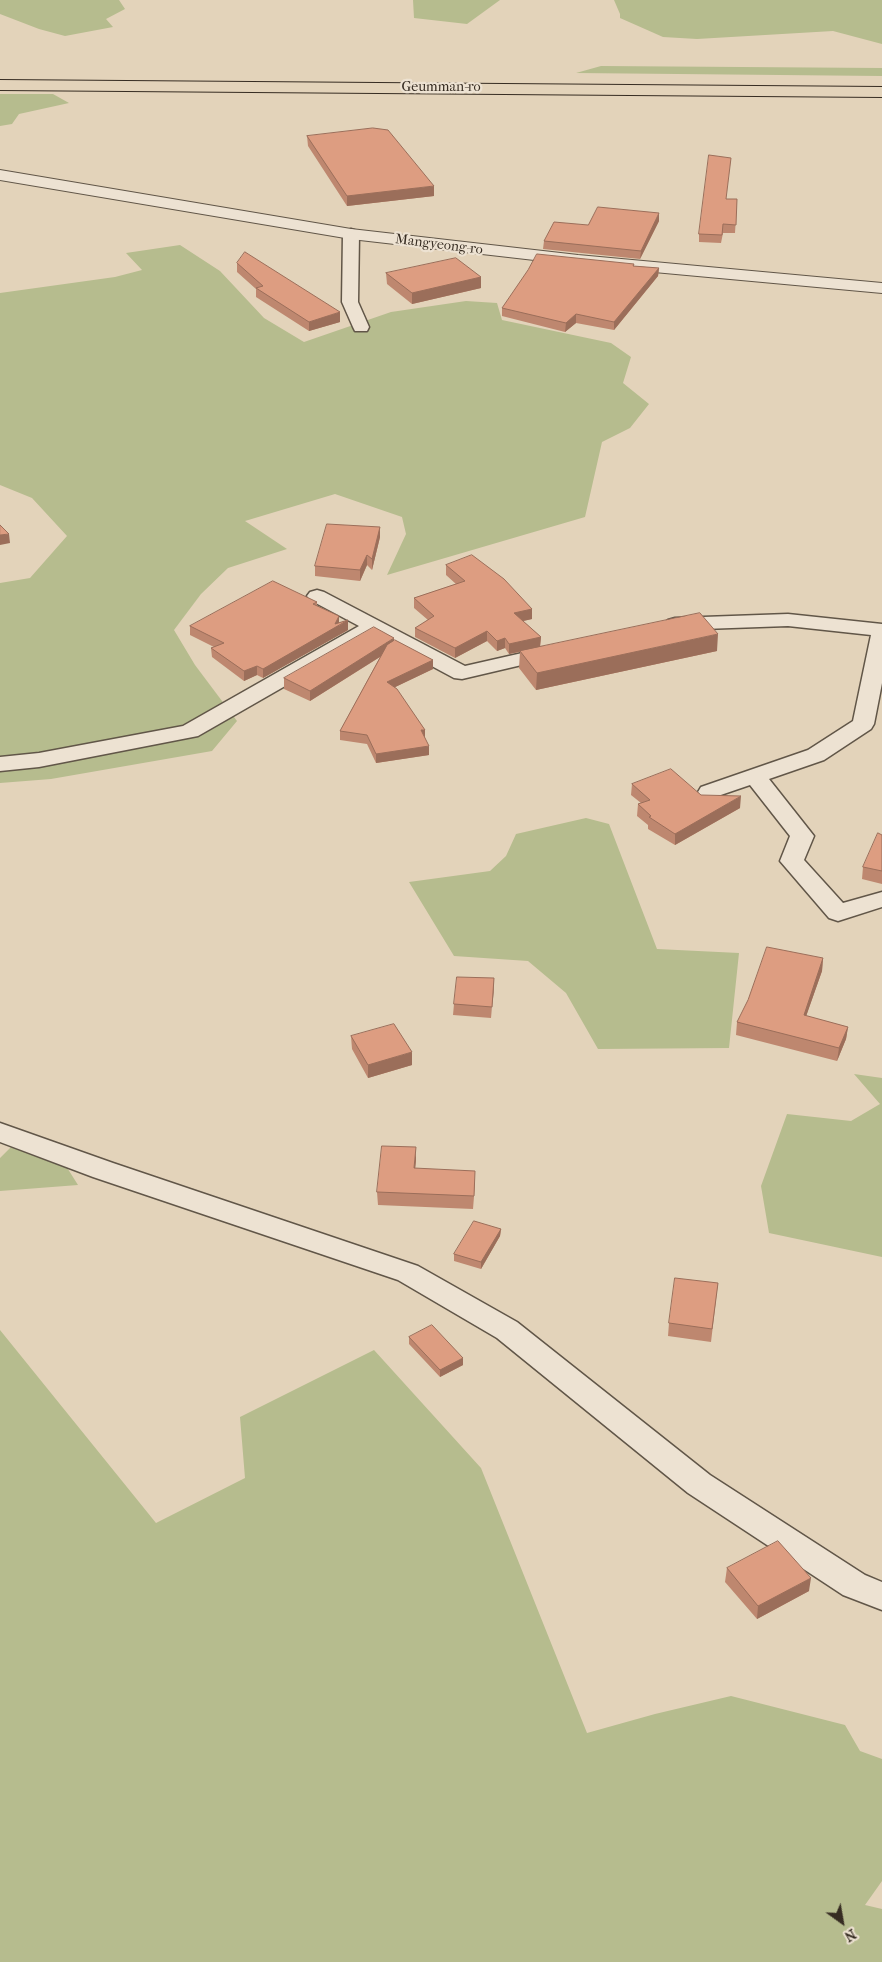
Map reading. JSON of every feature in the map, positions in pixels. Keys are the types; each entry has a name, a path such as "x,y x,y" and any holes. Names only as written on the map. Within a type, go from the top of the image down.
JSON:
{"highway":[{"name":"Geumman-ro","path":"0,74 882,80"},
{"name":"Geumman-ro","path":"0,85 882,92"}],"street":[{"name":"Mangyeong-ro","path":"0,175 350,234 578,260 882,288"},
{"path":"350,234 350,302 361,327"},
{"path":"317,596 462,673 576,647"},
{"path":"652,629 680,623 788,620 882,630 863,724 816,755 709,792"},
{"path":"0,764 39,760 190,731 374,626"},
{"path":"755,776 802,836 792,862 838,913 882,899"},
{"path":"0,1132 102,1170 408,1273 506,1330 699,1484 854,1585 882,1596"}],"green space":[{"path":"0,0 119,0 125,9 106,19 113,27 65,36 39,29 0,14"},
{"path":"413,0 500,0 467,24 414,18"},
{"path":"614,0 882,0 882,44 833,31 697,39 663,37 620,18"},
{"path":"601,66 882,68 882,76 576,73"},
{"path":"0,94 53,94 69,103 19,114 12,124 0,126"},
{"path":"180,245 220,271 264,318 304,342 391,312 466,301 497,303 502,320 611,343 631,357 623,383 649,404 630,428 602,442 585,517 387,575 406,534 402,517 335,494 245,521 287,549 228,568 201,594 174,630 195,665 237,721 212,751 51,779 0,783 0,583 30,578 67,536 32,498 0,485 0,293 115,277 142,270 126,253"},
{"path":"586,818 609,824 657,949 739,953 729,1048 598,1049 566,993 528,961 454,956 409,882 490,871 506,856 516,834"},
{"path":"854,1074 882,1078 882,1257 769,1233 761,1186 787,1114 851,1121 880,1104"},
{"path":"11,1147 66,1166 78,1185 0,1191 0,1158"},
{"path":"0,1330 156,1523 245,1478 240,1417 374,1350 481,1468 587,1733 731,1696 845,1725 860,1751 882,1759 882,1881 865,1905 882,1909 882,1962 0,1962"}],"building":[{"path":"373,128 388,130 434,186 347,196 307,136"},
{"path":"709,155 731,158 726,199 737,199 736,225 723,224 722,235 699,234"},
{"path":"598,207 659,213 641,251 544,241 554,222 588,225"},
{"path":"245,252 340,312 309,322 256,288 263,286 237,263"},
{"path":"537,254 659,268 614,322 576,314 566,323 502,308"},
{"path":"456,258 481,277 412,293 386,273"},
{"path":"327,524 380,527 372,559 367,555 360,570 315,566"},
{"path":"0,525 9,534 0,535"},
{"path":"472,555 504,579 532,609 514,613 541,637 509,644 505,638 497,641 487,631 455,648 415,628 434,616 414,598 465,581 446,565"},
{"path":"273,581 317,602 313,604 339,616 335,624 348,620 263,669 257,666 244,671 211,648 224,643 190,626"},
{"path":"700,613 718,634 537,673 520,651"},
{"path":"374,627 394,638 310,691 284,678"},
{"path":"395,640 433,660 387,682 397,689 425,730 421,730 429,746 376,754 367,735 340,731 387,645"},
{"path":"671,769 701,795 741,796 675,834 649,817 651,816 638,804 650,800 632,784"},
{"path":"878,833 882,835 882,871 863,867"},
{"path":"767,947 823,958 804,1015 848,1027 839,1048 737,1022 748,1000"},
{"path":"457,977 494,978 492,1007 454,1004"},
{"path":"394,1024 412,1052 368,1065 351,1036"},
{"path":"382,1146 416,1147 414,1168 475,1171 474,1196 377,1192"},
{"path":"474,1221 501,1229 481,1262 454,1254"},
{"path":"675,1278 718,1283 712,1329 669,1323"},
{"path":"432,1325 463,1358 440,1370 409,1337"},
{"path":"778,1541 811,1578 758,1606 727,1568"}]}
